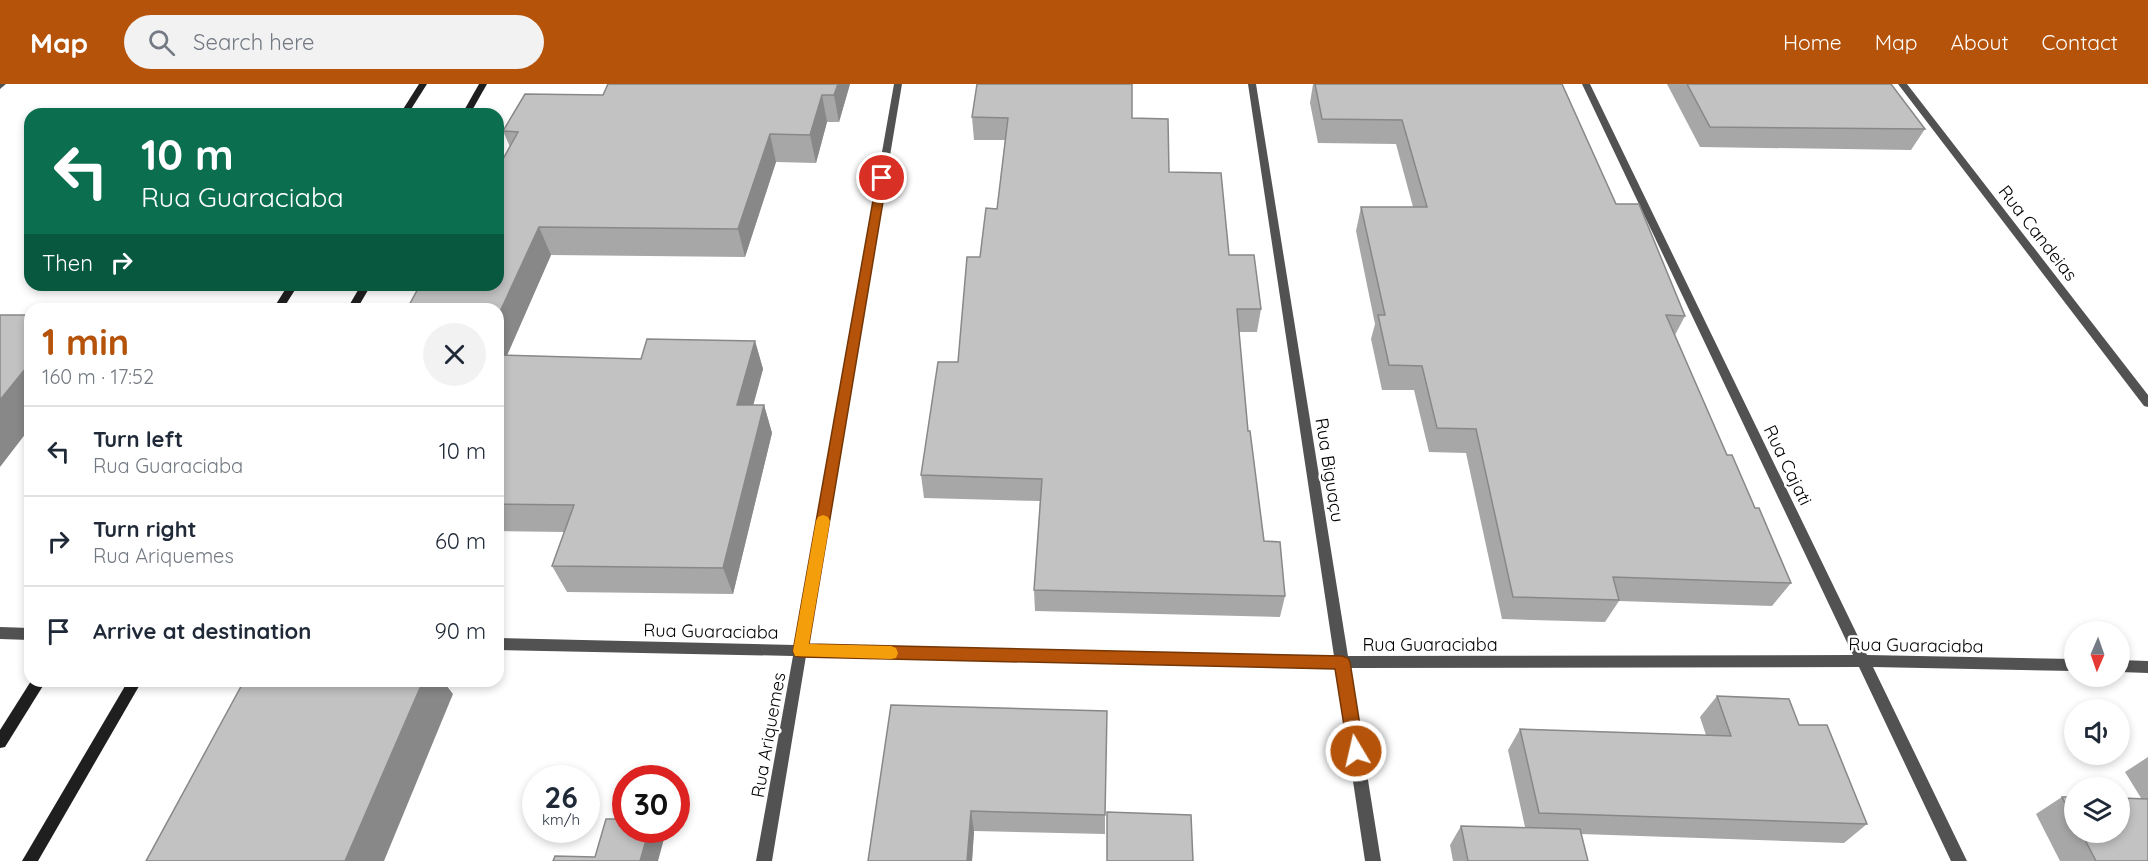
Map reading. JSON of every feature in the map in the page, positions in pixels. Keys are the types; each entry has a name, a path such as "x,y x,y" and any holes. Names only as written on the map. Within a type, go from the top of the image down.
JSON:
{"main road":[{"path":"408,108 423,84"},
{"path":"469,108 483,84"},
{"path":"0,742 35,687"},
{"path":"30,861 132,687"}],"street":[{"name":"Rua Ariquemes","path":"764,861 898,84"},
{"name":"Rua Biguaçu","path":"1252,84 1373,861"},
{"name":"Rua Cajati","path":"1586,84 1959,861"},
{"name":"Rua Candeias","path":"1902,84 2148,403"},
{"path":"0,633 24,634"},
{"name":"Rua Guaraciaba","path":"504,644 1342,662 1862,661 2064,665"},
{"path":"2130,666 2148,667"}],"building":[{"path":"608,84 838,84 834,95 822,95 810,135 770,134 738,229 539,227 504,303 410,303 417,291 504,291 504,157 518,132 504,129 525,94 603,95"},
{"path":"977,84 1132,84 1132,118 1168,119 1169,172 1221,173 1229,255 1254,255 1261,309 1237,309 1248,431 1250,431 1264,541 1280,542 1285,596 1034,590 1042,479 921,475 938,362 958,362 967,257 980,257 986,208 997,209 1008,118 972,117"},
{"path":"1315,84 1562,84 1616,204 1639,204 1685,316 1666,315 1727,455 1732,455 1755,508 1759,508 1791,583 1613,577 1619,600 1513,597 1476,429 1437,428 1422,366 1389,365 1378,315 1385,315 1361,207 1427,207 1402,120 1322,119"},
{"path":"1687,84 1891,84 1925,129 1710,127"},
{"path":"0,315 24,315 24,370 0,400"},
{"path":"647,339 755,341 737,405 764,405 723,568 552,566 574,505 504,504 504,355 641,359"},
{"path":"241,687 420,687 345,861 146,861"},
{"path":"1717,696 1789,699 1799,725 1827,725 1867,824 1539,813 1520,729 1731,736"},
{"path":"891,705 1107,711 1105,815 971,811 967,861 868,861"},
{"path":"2130,798 2148,799 2148,861 2096,861 2087,843 2130,843"},
{"path":"1107,812 1191,815 1193,861 1107,861"},
{"path":"606,819 612,819 612,843 645,843 640,861 553,861 555,856 595,857"},
{"path":"1461,826 1580,829 1588,861 1468,861"}],"slow traffic":[{"path":"823,521 801,651 891,653"}],"route":[{"path":"882,178 801,651 1342,662 1356,751"}]}
